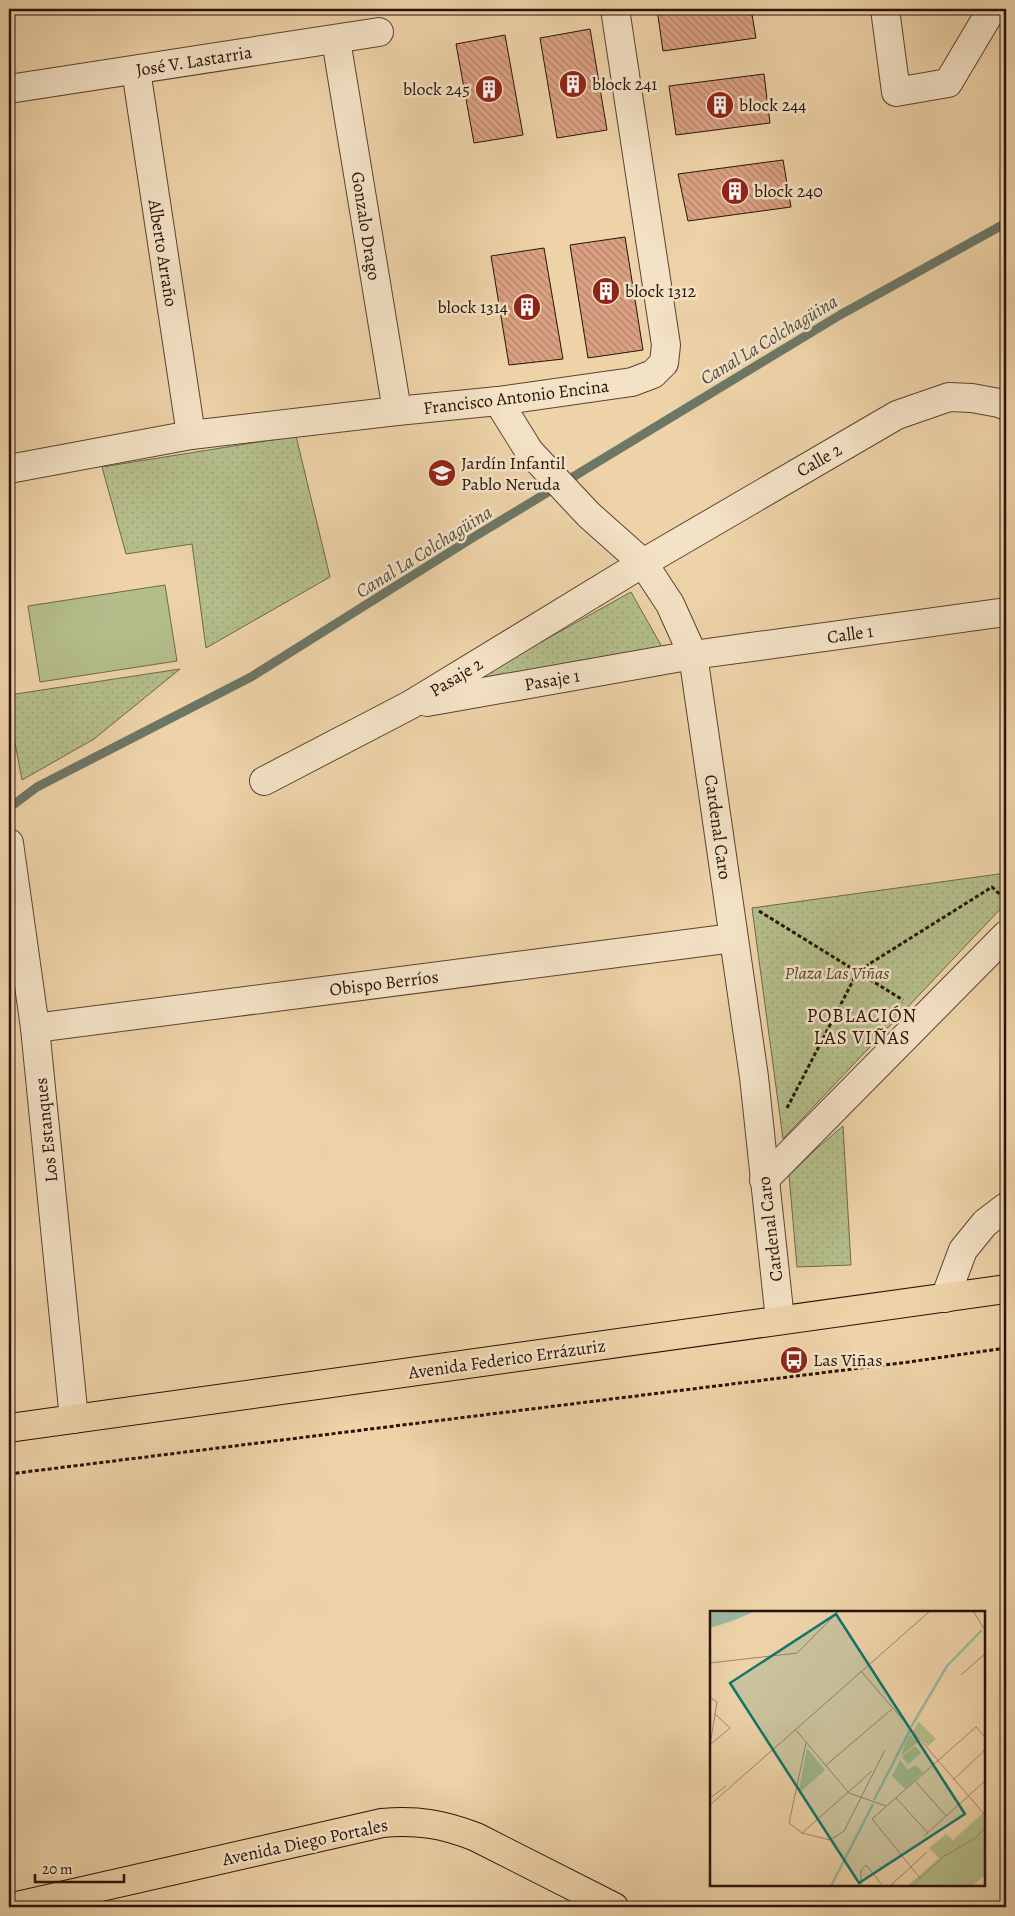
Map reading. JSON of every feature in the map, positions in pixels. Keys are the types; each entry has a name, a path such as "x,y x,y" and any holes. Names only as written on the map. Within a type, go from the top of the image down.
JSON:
{"main road":[{"name":"Avenida Federico Errázuriz","path":"9,1428 1006,1289"},
{"name":"Avenida Diego Portales","path":"13,1907 382,1823 406,1821 430,1823 453,1828 476,1837 614,1907"}],"street":[{"name":"Francisco Antonio Encina","path":"9,469 191,435 498,401 632,382 653,374 664,363 666,345 615,9"},
{"path":"885,9 896,92 948,82 992,9"},
{"name":"José V. Lastarria","path":"9,89 379,32"},
{"name":"Gonzalo Drago","path":"336,40 397,411"},
{"name":"Alberto Arraño","path":"136,70 191,435"},
{"name":"Calle 2","path":"643,563 897,415 949,397 999,402 1006,406"},
{"name":"Cardenal Caro","path":"498,401 529,451 589,516 643,563 670,604 693,655 754,1077 780,1320"},
{"name":"Pasaje 2","path":"264,781 410,705 643,563"},
{"name":"Calle 1","path":"693,655 1006,612"},
{"name":"Pasaje 1","path":"410,705 693,655"},
{"name":"Los Estanques","path":"9,844 35,1028 74,1419"},
{"path":"764,1180 1006,935"},
{"name":"Obispo Berríos","path":"35,1028 733,938"},
{"path":"945,1298 963,1250 985,1223 1006,1207"}],"path":[{"path":"784,1115 858,971 992,887 1006,900"},
{"path":"727,890 926,1015"},
{"path":"9,1474 880,1366 1006,1348"}],"green space":[{"path":"296,436 330,577 206,648 192,544 126,554 102,467"},
{"path":"165,585 177,661 40,682 28,606"},
{"path":"631,592 662,647 462,686"},
{"path":"180,669 94,739 22,780 9,712 9,695"},
{"name":"Plaza Las Viñas","path":"1006,873 1006,903 783,1139 752,908"},
{"path":"843,1126 851,1265 797,1267 789,1175"}],"building":[{"path":"657,9 751,9 756,38 663,51"},
{"name":"block 241","path":"590,29 607,130 557,138 540,38"},
{"name":"block 245","path":"505,35 523,135 474,143 456,44"},
{"name":"block 244","path":"764,74 770,123 676,135 669,86"},
{"name":"block 240","path":"783,160 791,207 688,221 678,174"},
{"name":"block 1312","path":"625,237 643,350 588,358 570,245"},
{"name":"block 1314","path":"544,248 563,359 509,365 491,256"}],"waterway":[{"name":"Canal La Colchagüina","path":"9,808 37,787 251,677 469,540 840,315 1006,223"}],"place":[{"name":"block 241","path":"573,84"},
{"name":"block 245","path":"489,89"},
{"name":"block 244","path":"720,105"},
{"name":"block 240","path":"735,191"},
{"name":"block 1312","path":"606,291"},
{"name":"block 1314","path":"527,307"},
{"name":"Jardín Infantil Pablo Neruda","path":"442,473"},
{"name":"Las Viñas","path":"794,1360"}],"district":[{"name":"POBLACIÓN LAS VIÑAS","path":"862,1027"}]}
